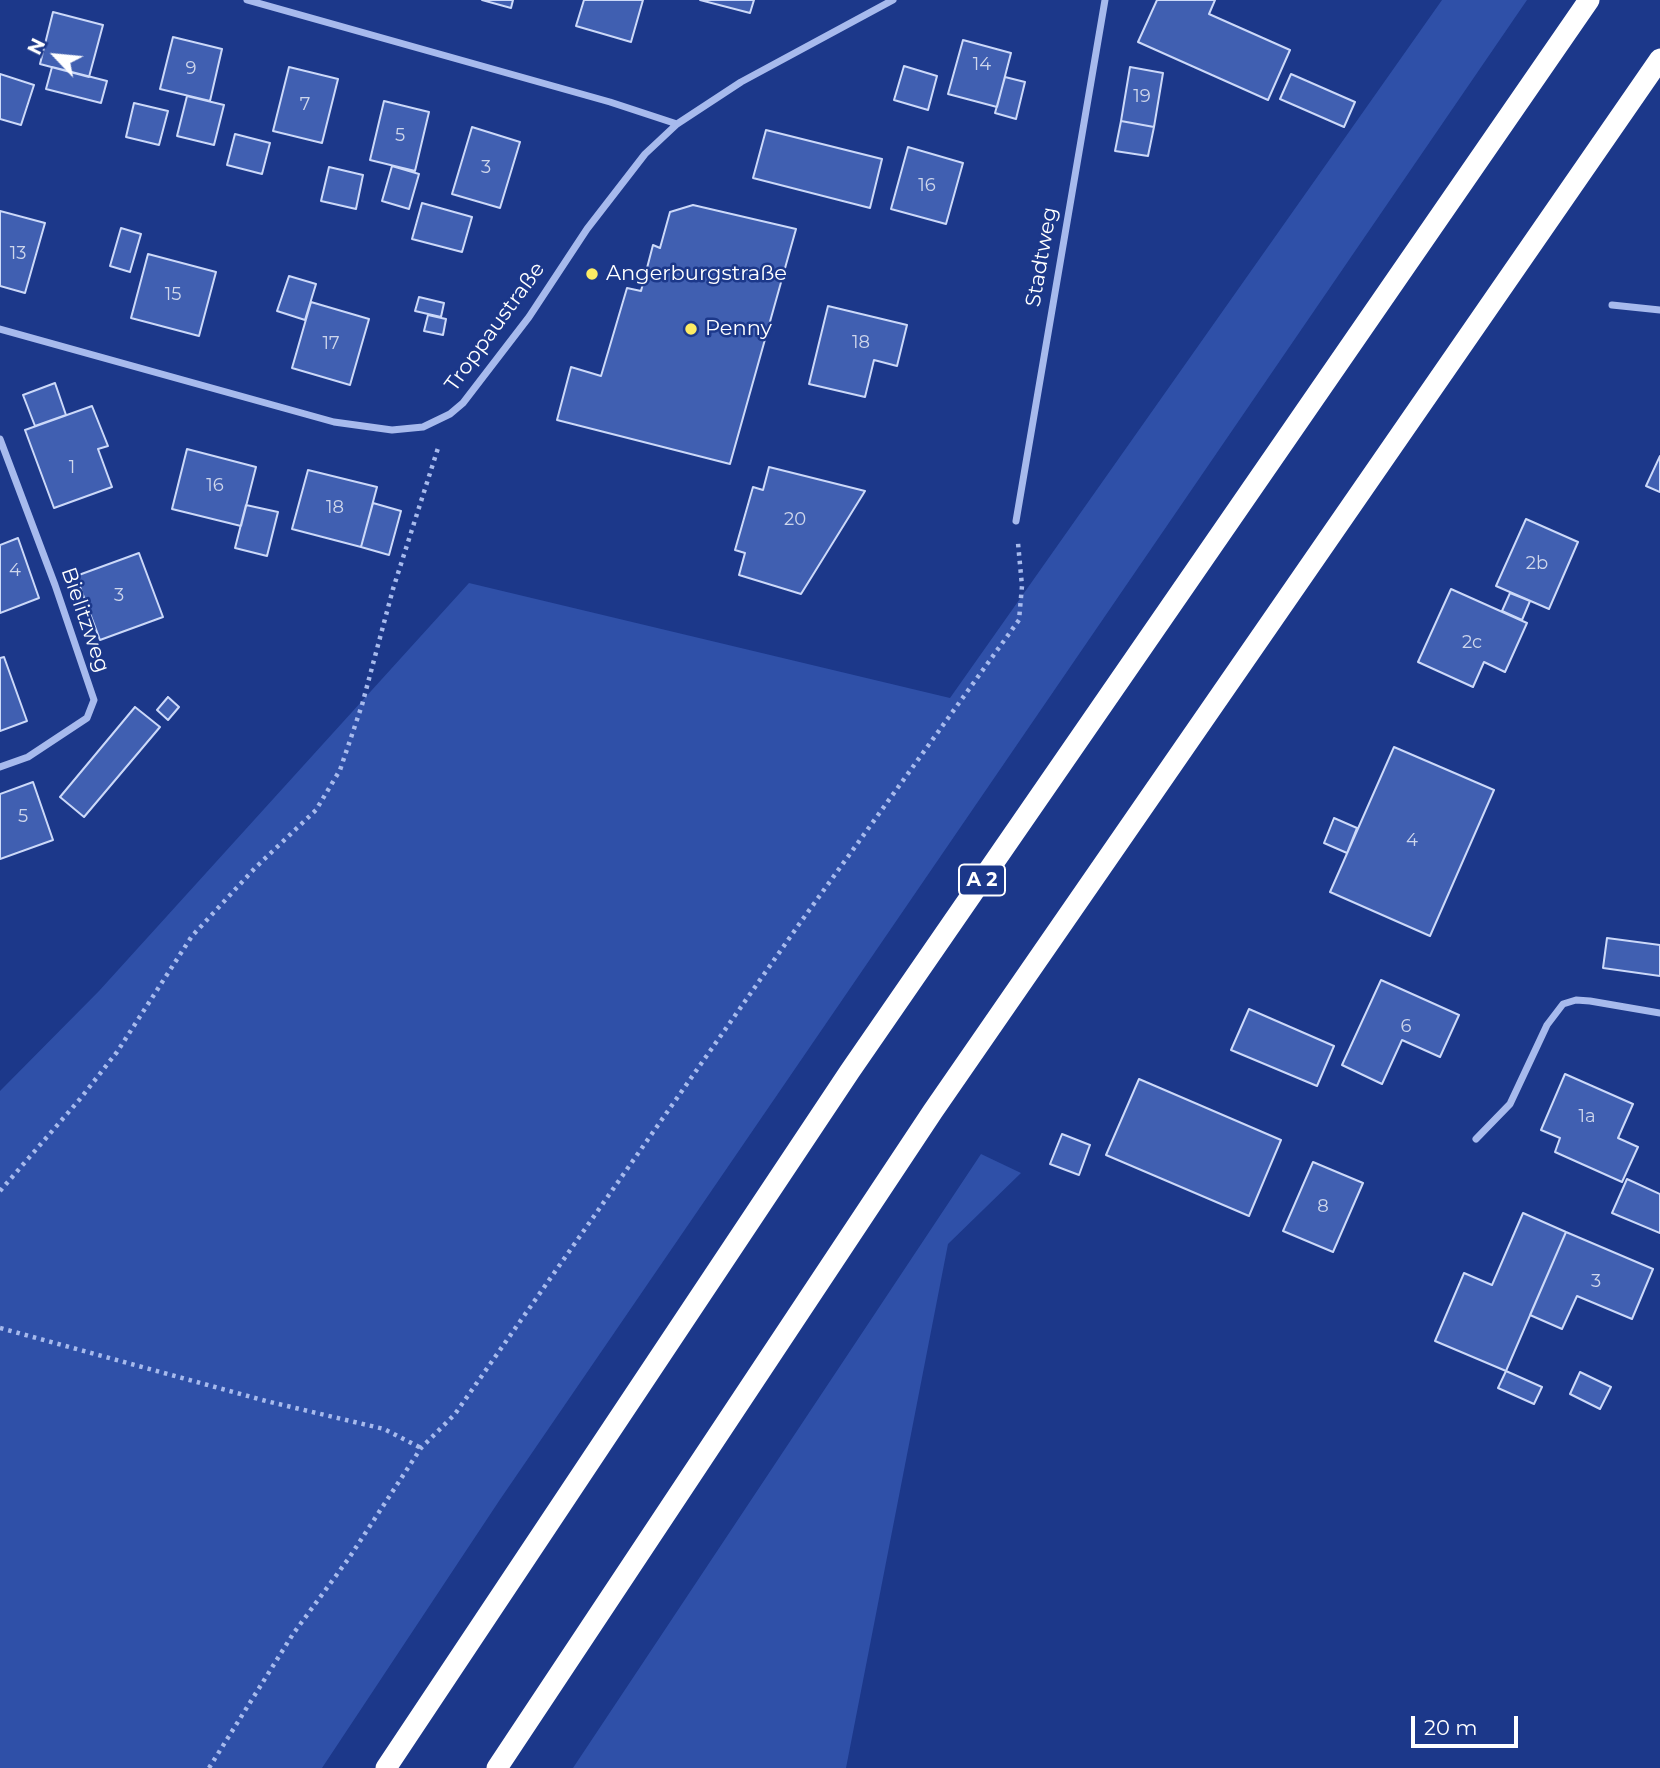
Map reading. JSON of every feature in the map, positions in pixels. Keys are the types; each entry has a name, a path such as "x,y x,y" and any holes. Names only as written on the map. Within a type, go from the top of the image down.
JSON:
{"highway":[{"name":"A 2","path":"386,1768 850,1071 1589,0"},
{"path":"497,1768 933,1111 1660,59"}],"street":[{"path":"247,0 610,102 677,124"},
{"name":"Troppaustraße","path":"0,329 334,422 392,430 423,427 450,414 463,404 498,361 587,229 645,154 677,124 741,82 894,0"},
{"name":"Stadtweg","path":"1016,521 1105,0"},
{"path":"1612,305 1660,310"},
{"name":"Bielitzweg","path":"0,439 55,584 94,700 88,718 28,757 0,767"},
{"path":"1476,1139 1510,1104 1547,1025 1554,1012 1563,1004 1576,1000 1590,1001 1660,1013"}],"path":[{"path":"0,1192 117,1052 192,936 256,867 316,810 340,770 362,705 393,589 450,414"},
{"path":"209,1768 293,1634 349,1558 421,1448 455,1414 800,923 1019,620 1022,586 1016,521"},
{"path":"0,1328 266,1401 384,1429 421,1448"}],"shaded area":[{"path":"1442,0 1527,0 499,1501 322,1768 0,1768 0,1091 99,991 469,583 950,698"},
{"path":"981,1154 1021,1173 948,1244 846,1768 573,1768"}],"building":[{"path":"482,0 513,0 511,8"},
{"path":"584,0 643,0 631,42 576,26"},
{"path":"700,0 754,0 750,13"},
{"path":"1157,0 1215,0 1209,14 1290,50 1268,100 1138,42"},
{"path":"53,12 103,25 89,77 40,64"},
{"path":"173,37 222,49 210,101 160,89"},
{"path":"963,40 1011,53 997,107 948,94"},
{"path":"904,66 937,76 928,110 894,100"},
{"path":"52,67 107,81 101,103 46,89"},
{"path":"289,67 338,79 322,143 273,131"},
{"path":"1130,67 1163,73 1154,127 1121,121"},
{"path":"0,74 34,85 21,125 0,119"},
{"path":"1291,74 1355,102 1344,127 1280,99"},
{"path":"1005,77 1025,82 1016,119 995,113"},
{"path":"187,96 224,105 214,145 177,136"},
{"path":"384,101 429,112 415,171 370,160"},
{"path":"134,103 168,111 159,145 126,137"},
{"path":"1121,121 1154,127 1148,156 1115,151"},
{"path":"472,127 520,142 500,208 452,194"},
{"path":"766,130 882,159 870,208 753,178"},
{"path":"235,134 270,143 262,174 227,165"},
{"path":"908,147 963,163 946,224 891,209"},
{"path":"392,166 419,174 409,209 382,201"},
{"path":"329,167 363,175 356,209 321,201"},
{"path":"422,203 472,217 462,252 412,239"},
{"name":"Penny","path":"693,205 796,229 730,464 557,420 571,367 601,376 627,288 641,291 653,245 660,248 670,212"},
{"path":"0,211 45,223 25,293 0,286"},
{"path":"121,228 141,234 130,272 110,266"},
{"path":"148,254 216,272 199,336 131,318"},
{"path":"289,276 316,284 305,320 277,311"},
{"path":"419,297 444,303 441,317 415,311"},
{"path":"311,302 369,319 350,385 292,368"},
{"path":"828,306 907,325 897,366 874,360 865,397 809,384"},
{"path":"428,315 446,319 443,335 424,331"},
{"path":"55,383 66,415 35,426 23,395"},
{"path":"92,406 108,446 98,449 112,487 54,508 25,430"},
{"path":"187,449 256,467 241,526 172,509"},
{"path":"1660,456 1660,492 1646,486"},
{"path":"769,467 865,491 801,594 739,575 745,553 735,550 753,487 763,490"},
{"path":"308,470 377,487 361,547 292,529"},
{"path":"373,503 401,511 389,555 361,547"},
{"path":"246,505 278,512 267,556 235,548"},
{"path":"1526,519 1578,542 1549,609 1496,586"},
{"path":"18,538 39,598 0,613 0,545"},
{"path":"139,553 163,617 100,640 76,576"},
{"path":"1451,589 1527,623 1505,672 1484,662 1473,687 1418,662"},
{"path":"1510,593 1530,601 1522,620 1502,611"},
{"path":"4,657 27,721 0,731 0,658"},
{"path":"168,697 179,707 168,720 157,710"},
{"path":"135,707 160,727 84,817 60,797"},
{"path":"1394,747 1494,790 1430,936 1330,892"},
{"path":"33,782 53,840 0,859 0,794"},
{"path":"1334,818 1357,828 1347,853 1324,843"},
{"path":"1607,938 1660,945 1660,976 1603,968"},
{"path":"1381,980 1459,1015 1440,1057 1402,1040 1382,1084 1342,1065"},
{"path":"1249,1009 1334,1046 1317,1086 1231,1050"},
{"path":"1565,1074 1633,1104 1618,1138 1638,1147 1622,1182 1555,1152 1560,1138 1541,1130"},
{"path":"1139,1079 1281,1140 1249,1216 1106,1155"},
{"path":"1062,1134 1090,1145 1079,1175 1050,1164"},
{"path":"1313,1162 1363,1183 1333,1252 1283,1231"},
{"path":"1627,1179 1660,1194 1660,1233 1612,1213"},
{"path":"1523,1213 1566,1232 1506,1371 1435,1341 1464,1273 1492,1285"},
{"path":"1566,1232 1653,1269 1632,1319 1577,1296 1562,1329 1530,1315"},
{"path":"1506,1371 1542,1387 1534,1404 1498,1388"},
{"path":"1580,1372 1611,1387 1600,1409 1570,1394"}],"place":[{"name":"Angerburgstraße","path":"592,274"},
{"name":"Penny","path":"691,329"}]}
